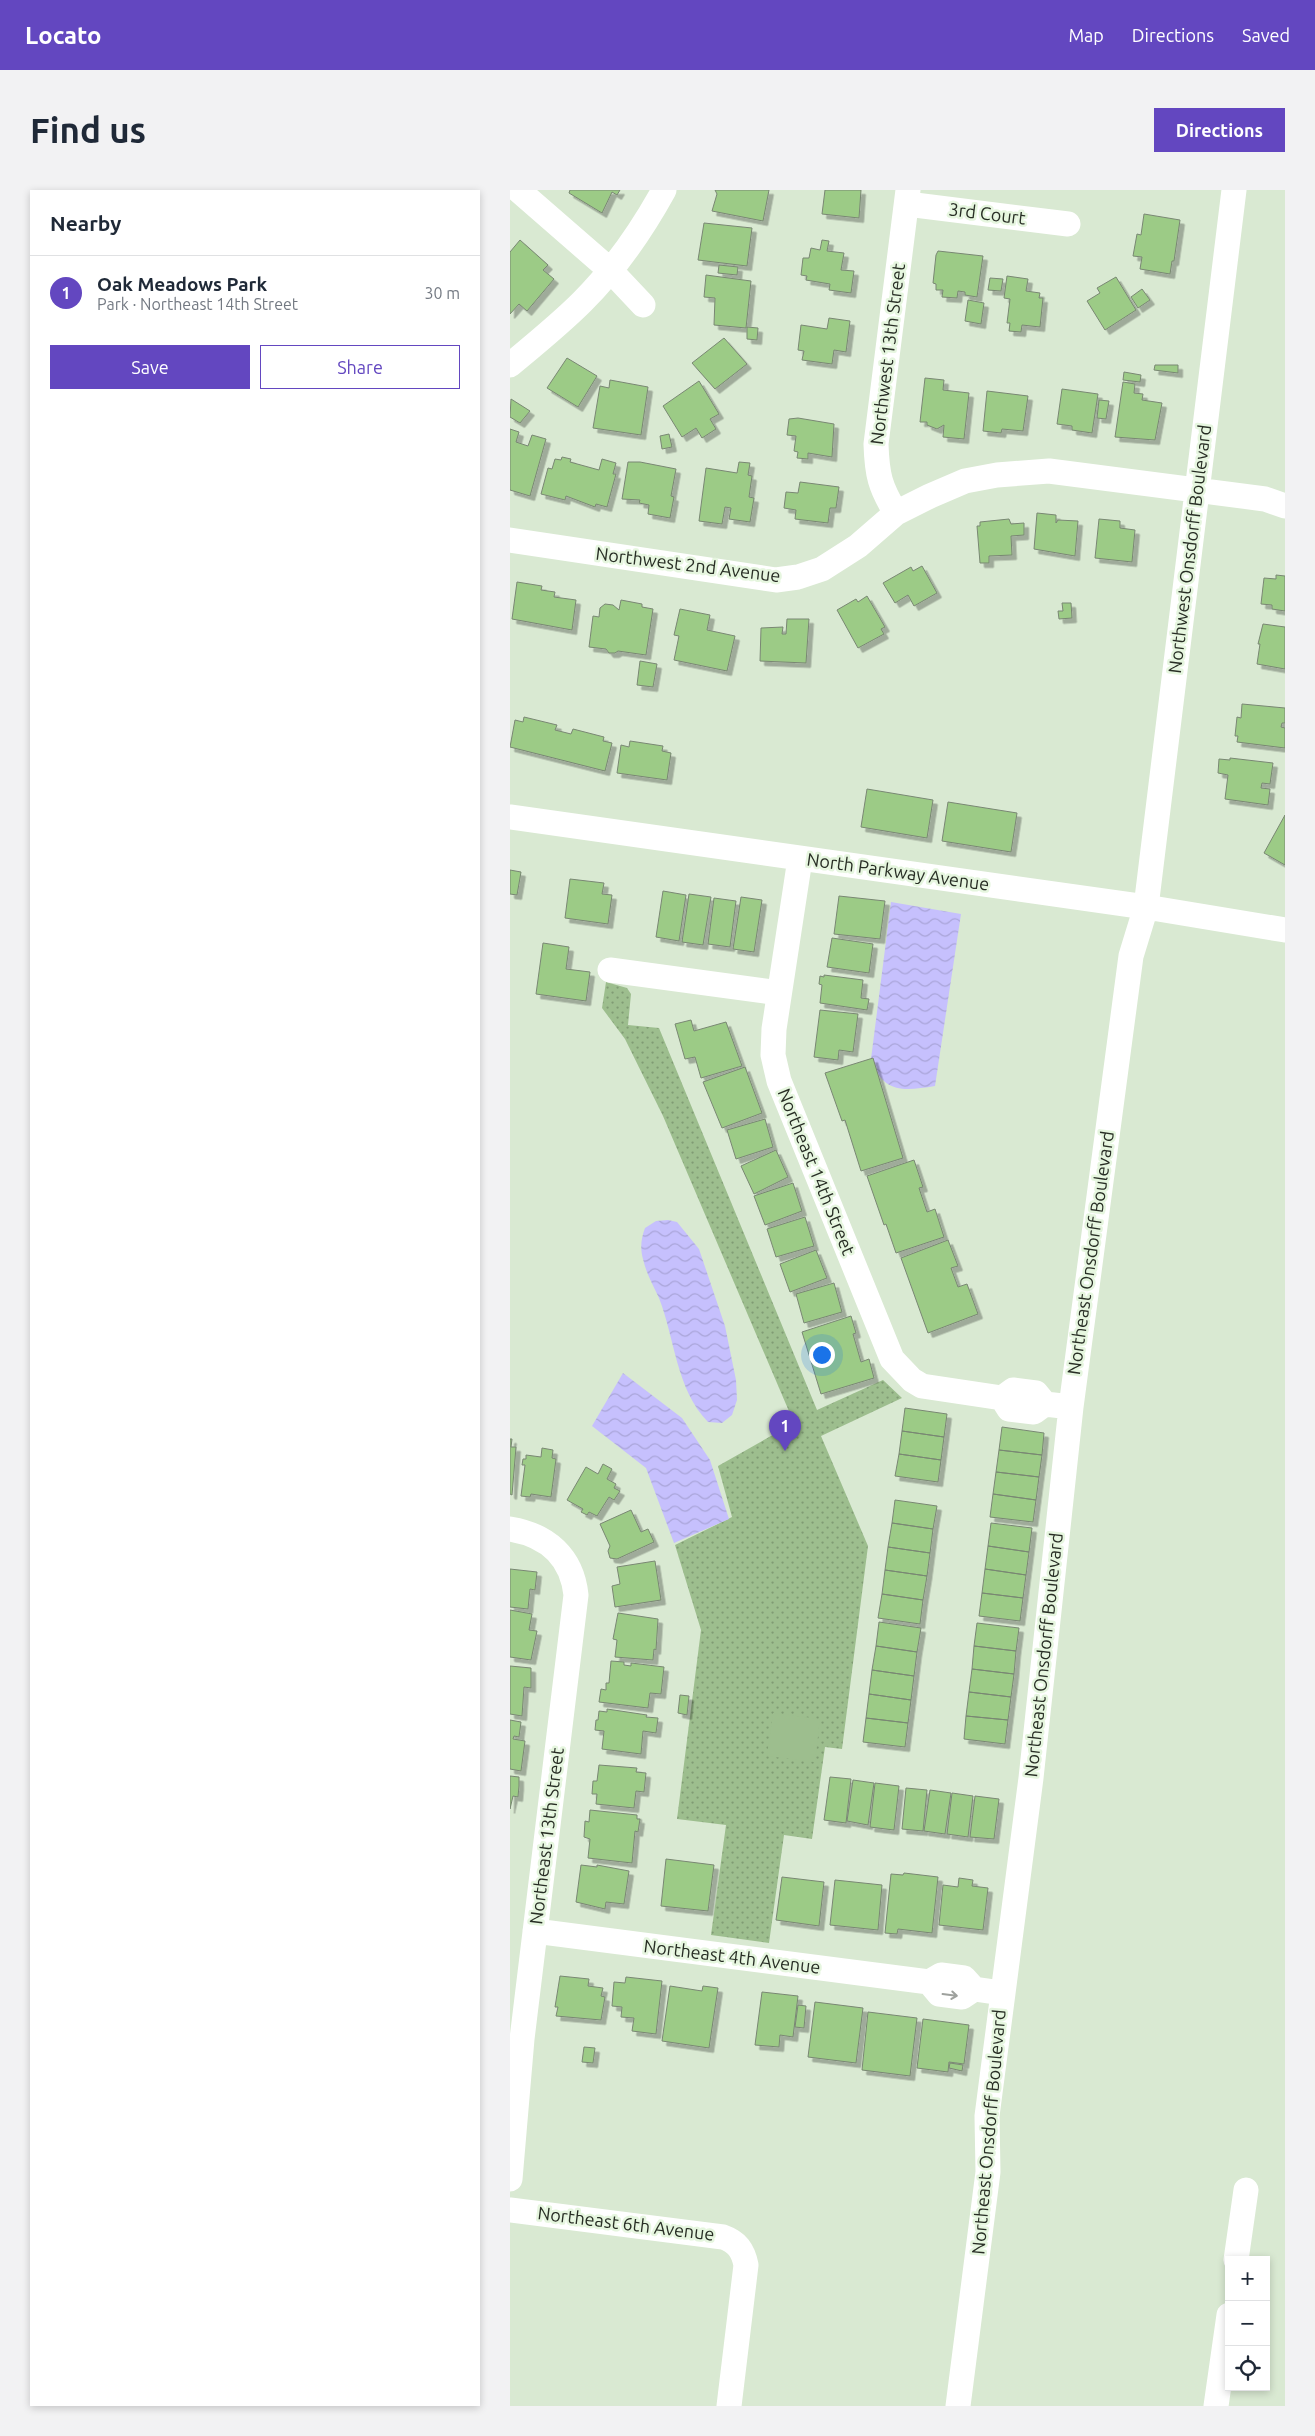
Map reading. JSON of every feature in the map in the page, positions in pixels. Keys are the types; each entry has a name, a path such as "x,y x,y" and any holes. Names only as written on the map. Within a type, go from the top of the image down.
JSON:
{"street":[{"path":"518,190 610,270 644,305"},
{"path":"510,365 582,302 610,270 646,222 664,190"},
{"name":"Northwest Onsdorff Boulevard","path":"1146,907 1234,190"},
{"name":"3rd Court","path":"908,197 1068,224"},
{"name":"Northwest 13th Street","path":"896,513 883,492 877,470 876,444 908,197"},
{"name":"Northwest 2nd Avenue","path":"510,540 776,580 798,577 822,569 858,546 896,513 930,496 965,482 1024,472 1049,471 1196,490 1265,499 1285,506"},
{"name":"North Parkway Avenue","path":"510,816 1146,907 1285,930"},
{"name":"Northeast 14th Street","path":"800,859 779,993 773,1055 779,1081 892,1359 912,1380 922,1386 1002,1398 1009,1409 1034,1412 1045,1404 1071,1407"},
{"name":"Northeast Onsdorff Boulevard","path":"958,2406 988,2172 987,2116 1031,1778 1071,1407 1131,956 1146,907"},
{"path":"610,970 779,993"},
{"name":"Northeast 13th Street","path":"510,1530 542,1538 560,1553 572,1572 576,1594 522,2039 510,2179"},
{"name":"Northeast 4th Avenue","path":"535,1931 929,1982 939,1994 962,1997 974,1989 1002,1993"},
{"path":"1237,2256 1246,2190"},
{"name":"Northeast 6th Avenue","path":"510,2210 723,2237 738,2246 744,2253 746,2265 728,2406"},
{"path":"1216,2406 1225,2343"}],"green space":[{"path":"606,982 627,988 631,994 628,1025 659,1028 817,1410 883,1380 902,1398 821,1436 868,1546 842,1749 825,1747 812,1839 784,1835 769,1943 711,1935 726,1825 677,1819 701,1630 675,1545 732,1517 718,1466 794,1423 663,1116 625,1039 602,1008"},
{"path":"773,1713 820,1719 815,1762 767,1756"}],"water":[{"path":"891,902 961,914 935,1086 914,1089 896,1088 882,1079 871,1059"},
{"path":"668,1220 677,1222 699,1249 725,1326 736,1380 737,1400 732,1415 722,1423 708,1422 697,1409 689,1394 659,1298 644,1264 641,1247 645,1228 656,1221"},
{"path":"623,1373 682,1418 710,1460 729,1519 674,1543 646,1468 592,1426"}],"building":[{"path":"570,190 620,190 617,195 612,192 602,213 569,193"},
{"path":"715,190 769,190 763,221 712,211 717,194"},
{"path":"825,190 861,190 859,218 822,214"},
{"path":"1144,214 1180,220 1174,261 1172,261 1170,274 1140,269 1142,257 1133,256 1137,234 1141,235"},
{"path":"704,223 752,228 747,266 698,260"},
{"path":"520,240 548,265 543,270 554,279 527,311 519,304 510,314 510,252"},
{"path":"822,240 829,241 827,251 844,253 841,270 854,271 851,293 829,290 830,284 806,280 807,276 801,275 803,258 809,258 811,248 820,250"},
{"path":"938,251 983,256 977,297 965,295 965,292 958,291 957,298 942,297 943,290 936,290 936,284 933,283"},
{"path":"719,265 738,267 737,275 718,273"},
{"path":"706,275 751,281 746,328 714,325 715,298 704,297"},
{"path":"1007,276 1028,279 1026,291 1040,293 1039,298 1043,298 1040,327 1022,325 1021,332 1009,331 1010,323 1007,323 1010,299 1004,298"},
{"path":"1116,277 1136,310 1105,330 1087,301 1100,293 1097,288"},
{"path":"990,278 1003,279 1001,291 988,290"},
{"path":"1142,289 1150,300 1138,308 1131,297"},
{"path":"968,300 984,303 981,324 965,321"},
{"path":"829,318 850,321 846,352 834,350 832,364 802,360 804,351 798,350 801,325 827,329"},
{"path":"747,327 758,328 757,340 747,339"},
{"path":"724,338 747,364 715,389 692,363"},
{"path":"567,358 597,376 578,407 547,388"},
{"path":"1155,365 1178,365 1178,373 1154,370"},
{"path":"1124,372 1141,375 1140,382 1123,380"},
{"path":"925,378 944,380 943,390 969,393 964,439 943,437 944,425 937,429 927,425 927,422 920,422"},
{"path":"610,380 648,387 641,435 593,428 600,386 609,388"},
{"path":"699,381 719,414 710,419 716,429 702,438 696,428 682,437 663,406"},
{"path":"1123,382 1135,384 1134,393 1143,394 1142,400 1162,403 1155,440 1115,437"},
{"path":"1062,389 1098,394 1092,433 1072,430 1072,426 1057,424"},
{"path":"987,391 1028,396 1023,431 1002,429 1001,433 983,431"},
{"path":"511,399 530,411 520,423 510,417"},
{"path":"1099,400 1109,401 1106,419 1097,418"},
{"path":"798,418 834,424 832,457 808,453 808,459 797,458 798,452 794,451 796,436 787,435 789,419"},
{"path":"510,429 519,432 516,442 528,446 532,435 546,439 530,496 510,490"},
{"path":"669,434 672,447 662,449 660,436"},
{"path":"562,457 571,459 570,462 599,470 602,459 616,463 613,474 616,474 607,507 596,504 595,507 566,496 565,500 541,494 548,468 552,469 555,459 561,460"},
{"path":"628,462 640,462 676,469 671,496 674,497 670,518 648,514 649,505 639,503 640,500 622,499"},
{"path":"739,462 750,463 748,475 752,476 749,497 754,498 750,522 729,519 731,508 725,507 722,524 699,521 706,468 737,473"},
{"path":"800,482 839,487 836,508 830,508 828,523 795,519 796,510 784,508 786,492 798,493"},
{"path":"1037,513 1056,515 1056,523 1058,520 1078,521 1075,556 1034,549"},
{"path":"1009,519 1011,524 1024,523 1024,535 1011,536 1012,555 989,556 989,563 980,563 977,526 980,526 980,522"},
{"path":"1099,519 1120,521 1120,528 1135,530 1132,562 1095,558"},
{"path":"922,566 937,593 914,606 908,595 895,603 883,583 911,567 913,571"},
{"path":"1276,575 1285,576 1285,611 1272,609 1272,605 1261,604 1264,578 1276,579"},
{"path":"517,582 542,586 541,590 555,592 554,597 576,600 572,630 512,619"},
{"path":"867,596 885,627 881,629 884,634 858,648 837,610 856,599 858,602"},
{"path":"621,600 642,604 642,607 653,609 646,655 618,651 609,653 606,649 589,647 593,616 599,617 600,608 605,604 613,605 619,610"},
{"path":"1062,603 1071,603 1072,618 1059,619 1058,611 1063,611"},
{"path":"680,609 710,615 707,630 735,636 727,671 674,660 679,636 674,635"},
{"path":"787,619 809,619 806,663 760,661 761,628 783,627 782,634 786,634"},
{"path":"1263,624 1285,627 1285,669 1257,664 1260,644 1258,644"},
{"path":"640,661 657,664 653,687 637,685"},
{"path":"1242,704 1285,708 1285,723 1282,723 1281,727 1285,728 1285,748 1237,742 1238,736 1235,736 1237,717 1241,718"},
{"path":"524,717 557,725 555,730 571,734 573,729 604,737 603,741 612,743 605,771 510,747 515,720 523,722"},
{"path":"630,741 663,746 662,751 671,753 667,780 617,773 621,745 629,747"},
{"path":"1230,758 1273,763 1270,784 1262,783 1261,788 1270,789 1268,805 1225,799 1228,775 1218,773 1219,759 1230,760"},
{"path":"867,789 933,800 927,838 861,827"},
{"path":"948,802 1017,813 1011,852 942,841"},
{"path":"1285,815 1285,865 1264,853"},
{"path":"510,870 521,872 517,895 510,894"},
{"path":"570,879 604,883 602,894 612,895 608,924 565,918"},
{"path":"663,891 686,895 679,941 656,937"},
{"path":"689,894 711,897 703,945 682,942"},
{"path":"839,896 885,901 880,939 834,934"},
{"path":"741,897 762,900 754,952 733,949"},
{"path":"714,898 736,901 730,947 708,944"},
{"path":"832,938 873,944 869,973 827,967"},
{"path":"543,943 569,947 566,969 590,972 586,1001 536,994"},
{"path":"824,975 863,980 861,998 869,999 867,1010 820,1003 822,985 819,984 820,976 824,977"},
{"path":"820,1010 858,1014 853,1052 839,1050 838,1060 814,1057"},
{"path":"691,1020 694,1031 726,1022 742,1066 701,1078 695,1057 685,1059 675,1024"},
{"path":"873,1058 903,1158 861,1171 845,1120 842,1121 825,1073"},
{"path":"745,1067 762,1113 722,1128 703,1082"},
{"path":"765,1119 773,1147 736,1159 727,1130"},
{"path":"776,1150 788,1177 754,1194 741,1166"},
{"path":"914,1160 923,1187 919,1188 927,1212 935,1209 944,1237 896,1253 867,1176"},
{"path":"793,1183 802,1211 765,1225 754,1196"},
{"path":"805,1217 814,1246 776,1257 767,1229"},
{"path":"948,1240 958,1266 951,1268 958,1287 967,1284 978,1314 928,1333 901,1258"},
{"path":"816,1250 827,1278 790,1292 780,1264"},
{"path":"834,1283 842,1312 804,1323 796,1294"},
{"path":"851,1316 856,1333 853,1334 861,1362 869,1359 874,1378 821,1394 802,1332"},
{"path":"905,1408 947,1414 944,1437 902,1431"},
{"path":"1002,1427 1044,1433 1042,1455 999,1450"},
{"path":"902,1431 944,1437 941,1460 899,1454"},
{"path":"510,1439 512,1439 511,1447 516,1447 512,1495 510,1494"},
{"path":"542,1448 553,1450 552,1458 556,1459 551,1497 531,1494 530,1497 521,1496 525,1465 522,1465 523,1459 526,1459 526,1455 541,1457"},
{"path":"999,1450 1042,1455 1039,1477 996,1472"},
{"path":"899,1454 941,1460 938,1482 895,1476"},
{"path":"603,1464 612,1469 607,1479 616,1484 614,1488 620,1491 614,1500 609,1497 597,1516 589,1512 587,1515 581,1512 583,1509 567,1500 586,1467 598,1474"},
{"path":"996,1472 1039,1477 1036,1500 993,1494"},
{"path":"993,1494 1036,1500 1033,1522 990,1517"},
{"path":"895,1500 937,1506 933,1529 892,1523"},
{"path":"631,1510 641,1532 648,1529 654,1542 617,1559 610,1558 608,1551 610,1546 600,1524"},
{"path":"892,1523 933,1529 930,1553 888,1547"},
{"path":"991,1523 1032,1528 1029,1552 988,1546"},
{"path":"988,1546 1029,1552 1026,1575 985,1569"},
{"path":"888,1547 930,1553 927,1576 885,1570"},
{"path":"655,1561 661,1600 615,1607 612,1586 620,1584 617,1567"},
{"path":"510,1569 537,1572 535,1590 530,1589 528,1609 510,1607"},
{"path":"985,1569 1026,1575 1023,1598 982,1593"},
{"path":"885,1570 927,1576 923,1600 882,1594"},
{"path":"982,1593 1023,1598 1020,1621 979,1616"},
{"path":"882,1594 923,1600 920,1624 878,1618"},
{"path":"510,1610 532,1614 529,1630 537,1631 531,1660 510,1657"},
{"path":"618,1613 658,1619 656,1650 654,1649 653,1660 615,1657 617,1640 613,1639"},
{"path":"879,1622 921,1628 917,1652 876,1646"},
{"path":"977,1623 1019,1628 1016,1651 974,1646"},
{"path":"876,1646 917,1652 914,1676 872,1670"},
{"path":"974,1646 1016,1651 1014,1674 972,1669"},
{"path":"611,1661 624,1662 624,1665 631,1666 631,1663 664,1667 661,1694 650,1693 648,1708 599,1702 601,1689 606,1690 606,1683 609,1683"},
{"path":"510,1666 531,1668 531,1688 524,1687 522,1716 510,1714"},
{"path":"972,1669 1014,1674 1011,1697 969,1692"},
{"path":"872,1670 914,1676 911,1700 869,1694"},
{"path":"969,1692 1011,1697 1008,1720 966,1716"},
{"path":"869,1694 911,1700 908,1723 866,1718"},
{"path":"680,1695 689,1696 687,1715 678,1713"},
{"path":"607,1709 658,1718 656,1733 643,1731 641,1754 602,1749 604,1731 595,1730 596,1720 598,1720 599,1711 607,1712"},
{"path":"966,1716 1008,1720 1005,1744 964,1739"},
{"path":"866,1718 908,1723 905,1747 863,1742"},
{"path":"510,1720 521,1722 519,1737 514,1736 513,1739 525,1741 521,1771 510,1769"},
{"path":"599,1765 637,1768 636,1772 646,1773 644,1792 636,1791 634,1808 596,1804 597,1794 592,1794 593,1781 597,1781"},
{"path":"510,1776 519,1777 519,1786 518,1797 513,1796 510,1809"},
{"path":"830,1777 851,1779 846,1823 824,1820"},
{"path":"853,1780 874,1783 868,1825 847,1821"},
{"path":"875,1783 899,1786 894,1830 870,1827"},
{"path":"906,1788 927,1790 923,1831 902,1829"},
{"path":"930,1790 951,1793 945,1834 924,1831"},
{"path":"952,1793 973,1796 968,1837 947,1834"},
{"path":"975,1796 999,1799 994,1839 970,1837"},
{"path":"590,1810 637,1815 637,1819 640,1819 638,1832 635,1831 632,1863 588,1858 590,1839 584,1837 585,1821 589,1822"},
{"path":"666,1859 714,1865 708,1911 661,1906"},
{"path":"581,1865 597,1867 597,1865 629,1871 624,1904 606,1902 605,1909 576,1902"},
{"path":"904,1873 938,1877 932,1933 898,1929 897,1934 885,1933 891,1874 903,1875"},
{"path":"782,1877 824,1882 819,1926 776,1920"},
{"path":"959,1878 973,1880 972,1886 988,1888 983,1930 939,1925 943,1885 958,1887"},
{"path":"835,1880 882,1885 878,1930 830,1925"},
{"path":"560,1976 589,1979 588,1986 603,1988 601,1996 605,1997 601,2020 556,2016 558,2007 555,2007"},
{"path":"626,1977 662,1981 656,2034 632,2031 634,2018 621,2017 622,2007 612,2006 614,1982 625,1983"},
{"path":"670,1986 702,1991 703,1986 718,1988 709,2048 662,2041"},
{"path":"762,1992 798,1996 793,2037 780,2035 779,2047 755,2045"},
{"path":"815,2002 863,2008 856,2063 808,2057"},
{"path":"798,2005 806,2006 804,2028 795,2027"},
{"path":"868,2012 917,2018 910,2076 862,2070"},
{"path":"923,2019 969,2025 964,2064 949,2062 948,2072 917,2068"},
{"path":"584,2047 595,2048 593,2063 582,2062"},
{"path":"950,2063 963,2065 962,2071 949,2068"}],"place":[{"name":"Oak Meadows Park","path":"785,1451"}]}
